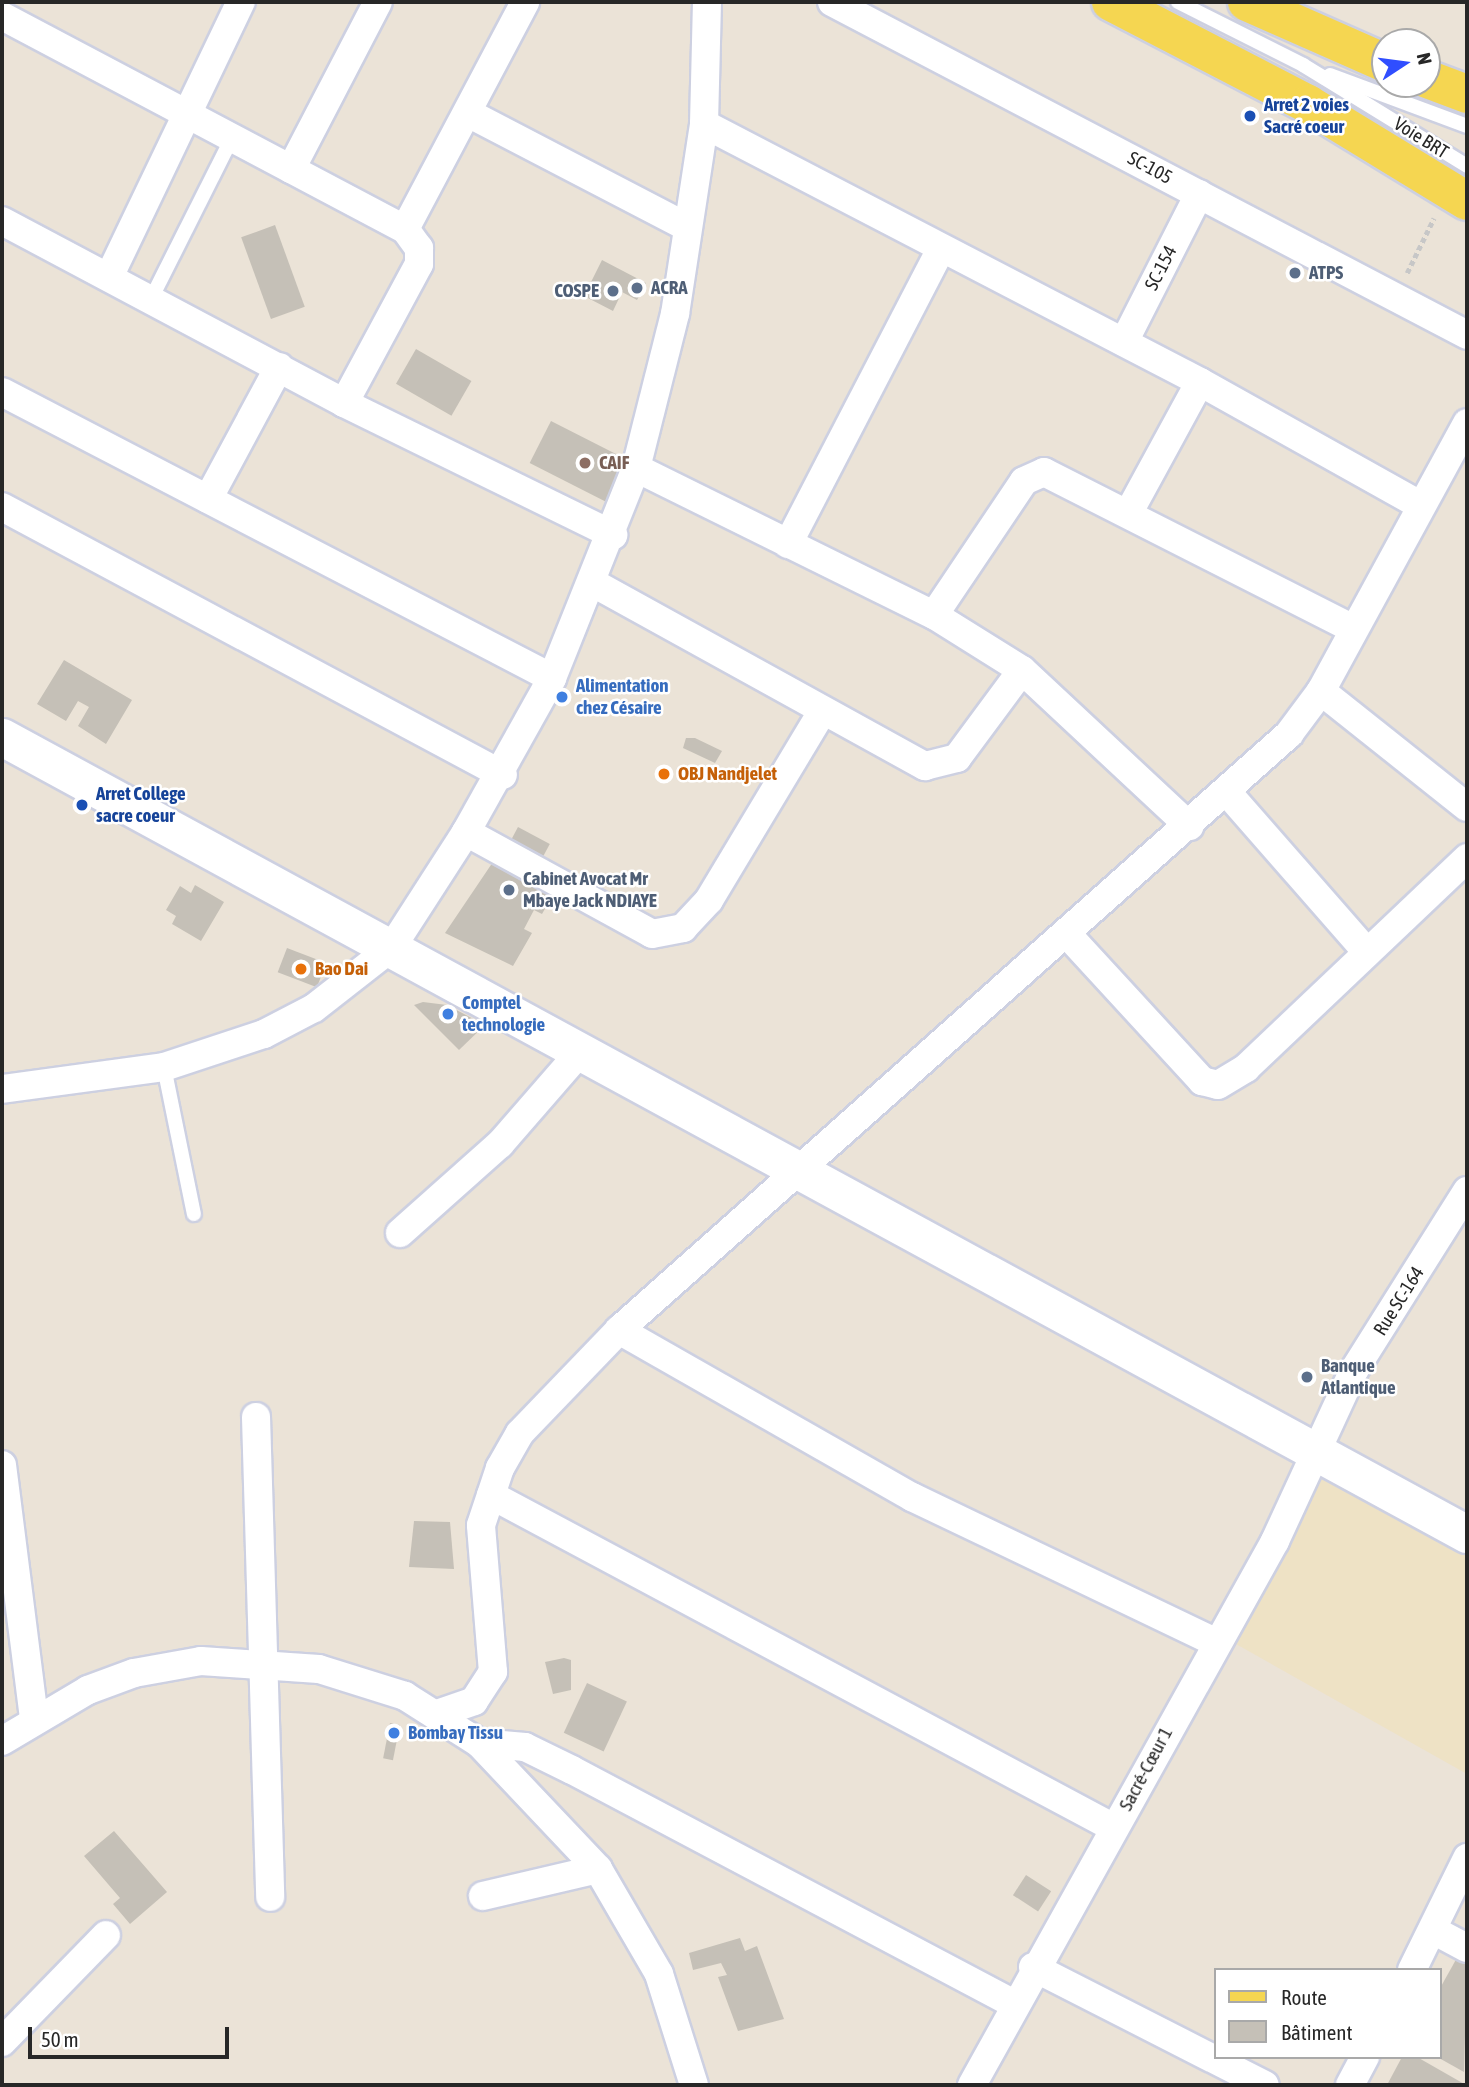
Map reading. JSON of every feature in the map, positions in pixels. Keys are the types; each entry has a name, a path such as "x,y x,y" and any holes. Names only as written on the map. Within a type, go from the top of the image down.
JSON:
{"main road":[{"path":"1111,2 1460,186"},
{"path":"1247,2 1371,57"},
{"path":"1441,84 1467,94"}],"street":[{"path":"109,277 241,2"},
{"path":"291,169 378,2"},
{"path":"405,229 525,2"},
{"path":"2,1089 164,1067 303,1014 391,947 503,775 552,678 594,584 636,468 675,314 685,226 704,124 707,2"},
{"name":"SC-105","path":"832,2 1396,295 1467,335"},
{"path":"2,16 405,229 419,248 419,264 345,403"},
{"path":"468,113 685,226"},
{"path":"704,124 940,251 1200,382 1420,505"},
{"name":"SC-154","path":"1124,342 1199,194"},
{"path":"2,220 345,403 612,535"},
{"path":"788,544 940,251"},
{"path":"208,499 279,367"},
{"path":"1129,512 1200,382"},
{"path":"2,392 552,678"},
{"path":"437,1714 474,1701 494,1672 479,1550 491,1494 520,1433 619,1330 1189,826 1289,734 1321,691 1467,423"},
{"path":"636,468 934,615 1022,670 1189,826"},
{"path":"934,615 1032,475 1059,475 1354,629"},
{"path":"2,507 503,775"},
{"path":"594,584 908,759 942,765 957,758 1022,670"},
{"path":"1321,691 1467,807"},
{"path":"466,832 652,934 682,928 709,900 822,712"},
{"path":"2,737 391,947 795,1172 1467,1534"},
{"path":"1226,791 1366,951"},
{"path":"1066,934 1202,1081 1217,1085 1246,1068 1366,951 1467,858"},
{"path":"400,1233 500,1144 579,1053"},
{"name":"Rue SC-164","path":"1315,1450 1353,1373 1467,1191"},
{"path":"619,1330 912,1497 1214,1642"},
{"path":"256,1417 266,1660 270,1897"},
{"name":"Sacré-Cœur 1","path":"972,2085 1033,1967 1114,1828 1214,1642 1275,1541 1315,1450"},
{"path":"2,1465 34,1717"},
{"path":"491,1494 1114,1828"},
{"path":"2,1741 34,1717 162,1666 266,1660 365,1680 437,1714 479,1743 598,1869 659,1974 694,2085"},
{"path":"479,1743 524,1747 572,1770 1014,2004"},
{"path":"1413,1968 1467,1858"},
{"path":"483,1896 598,1869"},
{"path":"1433,1930 1467,1948"},
{"path":"2,2042 106,1935"},
{"path":"1033,1967 1265,2085"},
{"path":"1350,2085 1364,2059"}],"lane":[{"name":"Voie BRT","path":"1178,2 1303,65 1467,126"},
{"name":"Voie BRT","path":"1303,65 1460,186"},
{"path":"151,299 232,138"},
{"path":"164,1067 194,1214"}],"path":[{"path":"1396,295 1460,186"}],"shaded area":[{"path":"1322,1468 1467,1550 1467,1774 1227,1639"}],"building":[{"path":"275,225 305,307 271,319 241,237"},
{"path":"602,260 646,283 637,300 622,292 613,311 584,296"},
{"path":"416,349 471,381 451,416 396,384"},
{"path":"551,421 627,460 605,501 530,463"},
{"path":"64,660 132,700 106,744 78,726 89,707 78,701 66,721 37,704"},
{"path":"686,738 695,738 722,751 715,763 683,748"},
{"path":"518,827 550,844 538,867 506,850"},
{"path":"499,853 558,886 542,914 534,910 524,929 532,933 513,966 445,933"},
{"path":"195,885 224,902 201,941 172,924 176,916 166,910 180,886 191,893"},
{"path":"287,948 326,963 317,987 278,972"},
{"path":"423,1002 447,1005 485,1025 459,1050 414,1005"},
{"path":"414,1521 450,1522 454,1569 409,1567"},
{"path":"564,1658 571,1660 571,1690 553,1694 545,1662"},
{"path":"587,1683 627,1702 604,1751 564,1733"},
{"path":"390,1723 400,1725 393,1760 383,1758"},
{"path":"114,1831 167,1892 130,1924 113,1904 120,1898 84,1856"},
{"path":"1026,1875 1051,1891 1038,1911 1013,1895"},
{"path":"740,1938 745,1951 757,1946 784,2019 738,2031 718,1977 727,1975 721,1963 693,1970 689,1953"},
{"path":"1458,1956 1467,1961 1464,2072 1441,2059 1441,1986"},
{"path":"1401,2059 1420,2059 1466,2085 1387,2085"}],"place":[{"name":"Arret 2 voies Sacré coeur","path":"1250,116"},
{"name":"ATPS","path":"1295,273"},
{"name":"ACRA","path":"637,288"},
{"name":"COSPE","path":"613,291"},
{"name":"CAIF","path":"585,463"},
{"name":"Alimentation chez Césaire","path":"562,697"},
{"name":"OBJ Nandjelet","path":"664,774"},
{"name":"Arret College sacre coeur","path":"82,805"},
{"name":"Cabinet Avocat Mr Mbaye Jack NDIAYE","path":"509,890"},
{"name":"Bao Dai","path":"301,969"},
{"name":"Comptel technologie","path":"448,1014"},
{"name":"Banque Atlantique","path":"1307,1377"},
{"name":"Bombay Tissu","path":"394,1733"}]}
